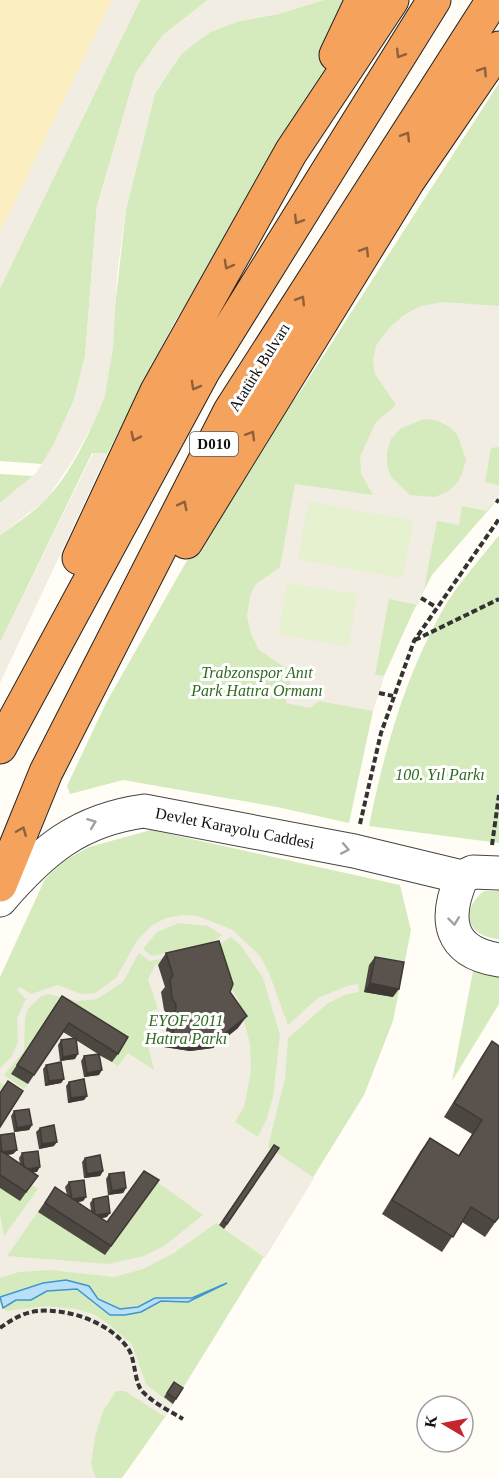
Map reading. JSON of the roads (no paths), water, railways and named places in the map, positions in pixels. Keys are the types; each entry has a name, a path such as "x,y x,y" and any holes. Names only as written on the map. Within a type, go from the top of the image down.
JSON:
{"highway":[{"path":"0,735 101,507 157,391 291,152 382,0"},
{"name":"Atatürk Bulvarı","path":"0,885 46,772 231,411 487,38 493,0"},
{"name":"D010","path":"0,747 204,370 432,2"},
{"path":"46,772 408,181 487,38"},
{"path":"408,181 499,89"}],"street":[{"name":"Devlet Karayolu Caddesi","path":"0,900 25,871 79,828 125,813 144,811 483,874"},
{"path":"483,874 453,906 454,929 460,944 472,954 499,960"}],"water":[{"path":"66,1280 89,1286 98,1299 120,1309 138,1307 155,1298 192,1298 227,1283 188,1302 161,1301 141,1312 125,1315 110,1315 77,1289 47,1291 31,1300 16,1300 3,1308 0,1297 43,1283"}],"park label":[{"name":"Trabzonspor Anıt Park Hatıra Ormanı","path":"257,681"},
{"name":"100. Yıl Parkı","path":"440,774"},
{"name":"EYOF 2011 Hatıra Parkı","path":"186,1029"}]}
